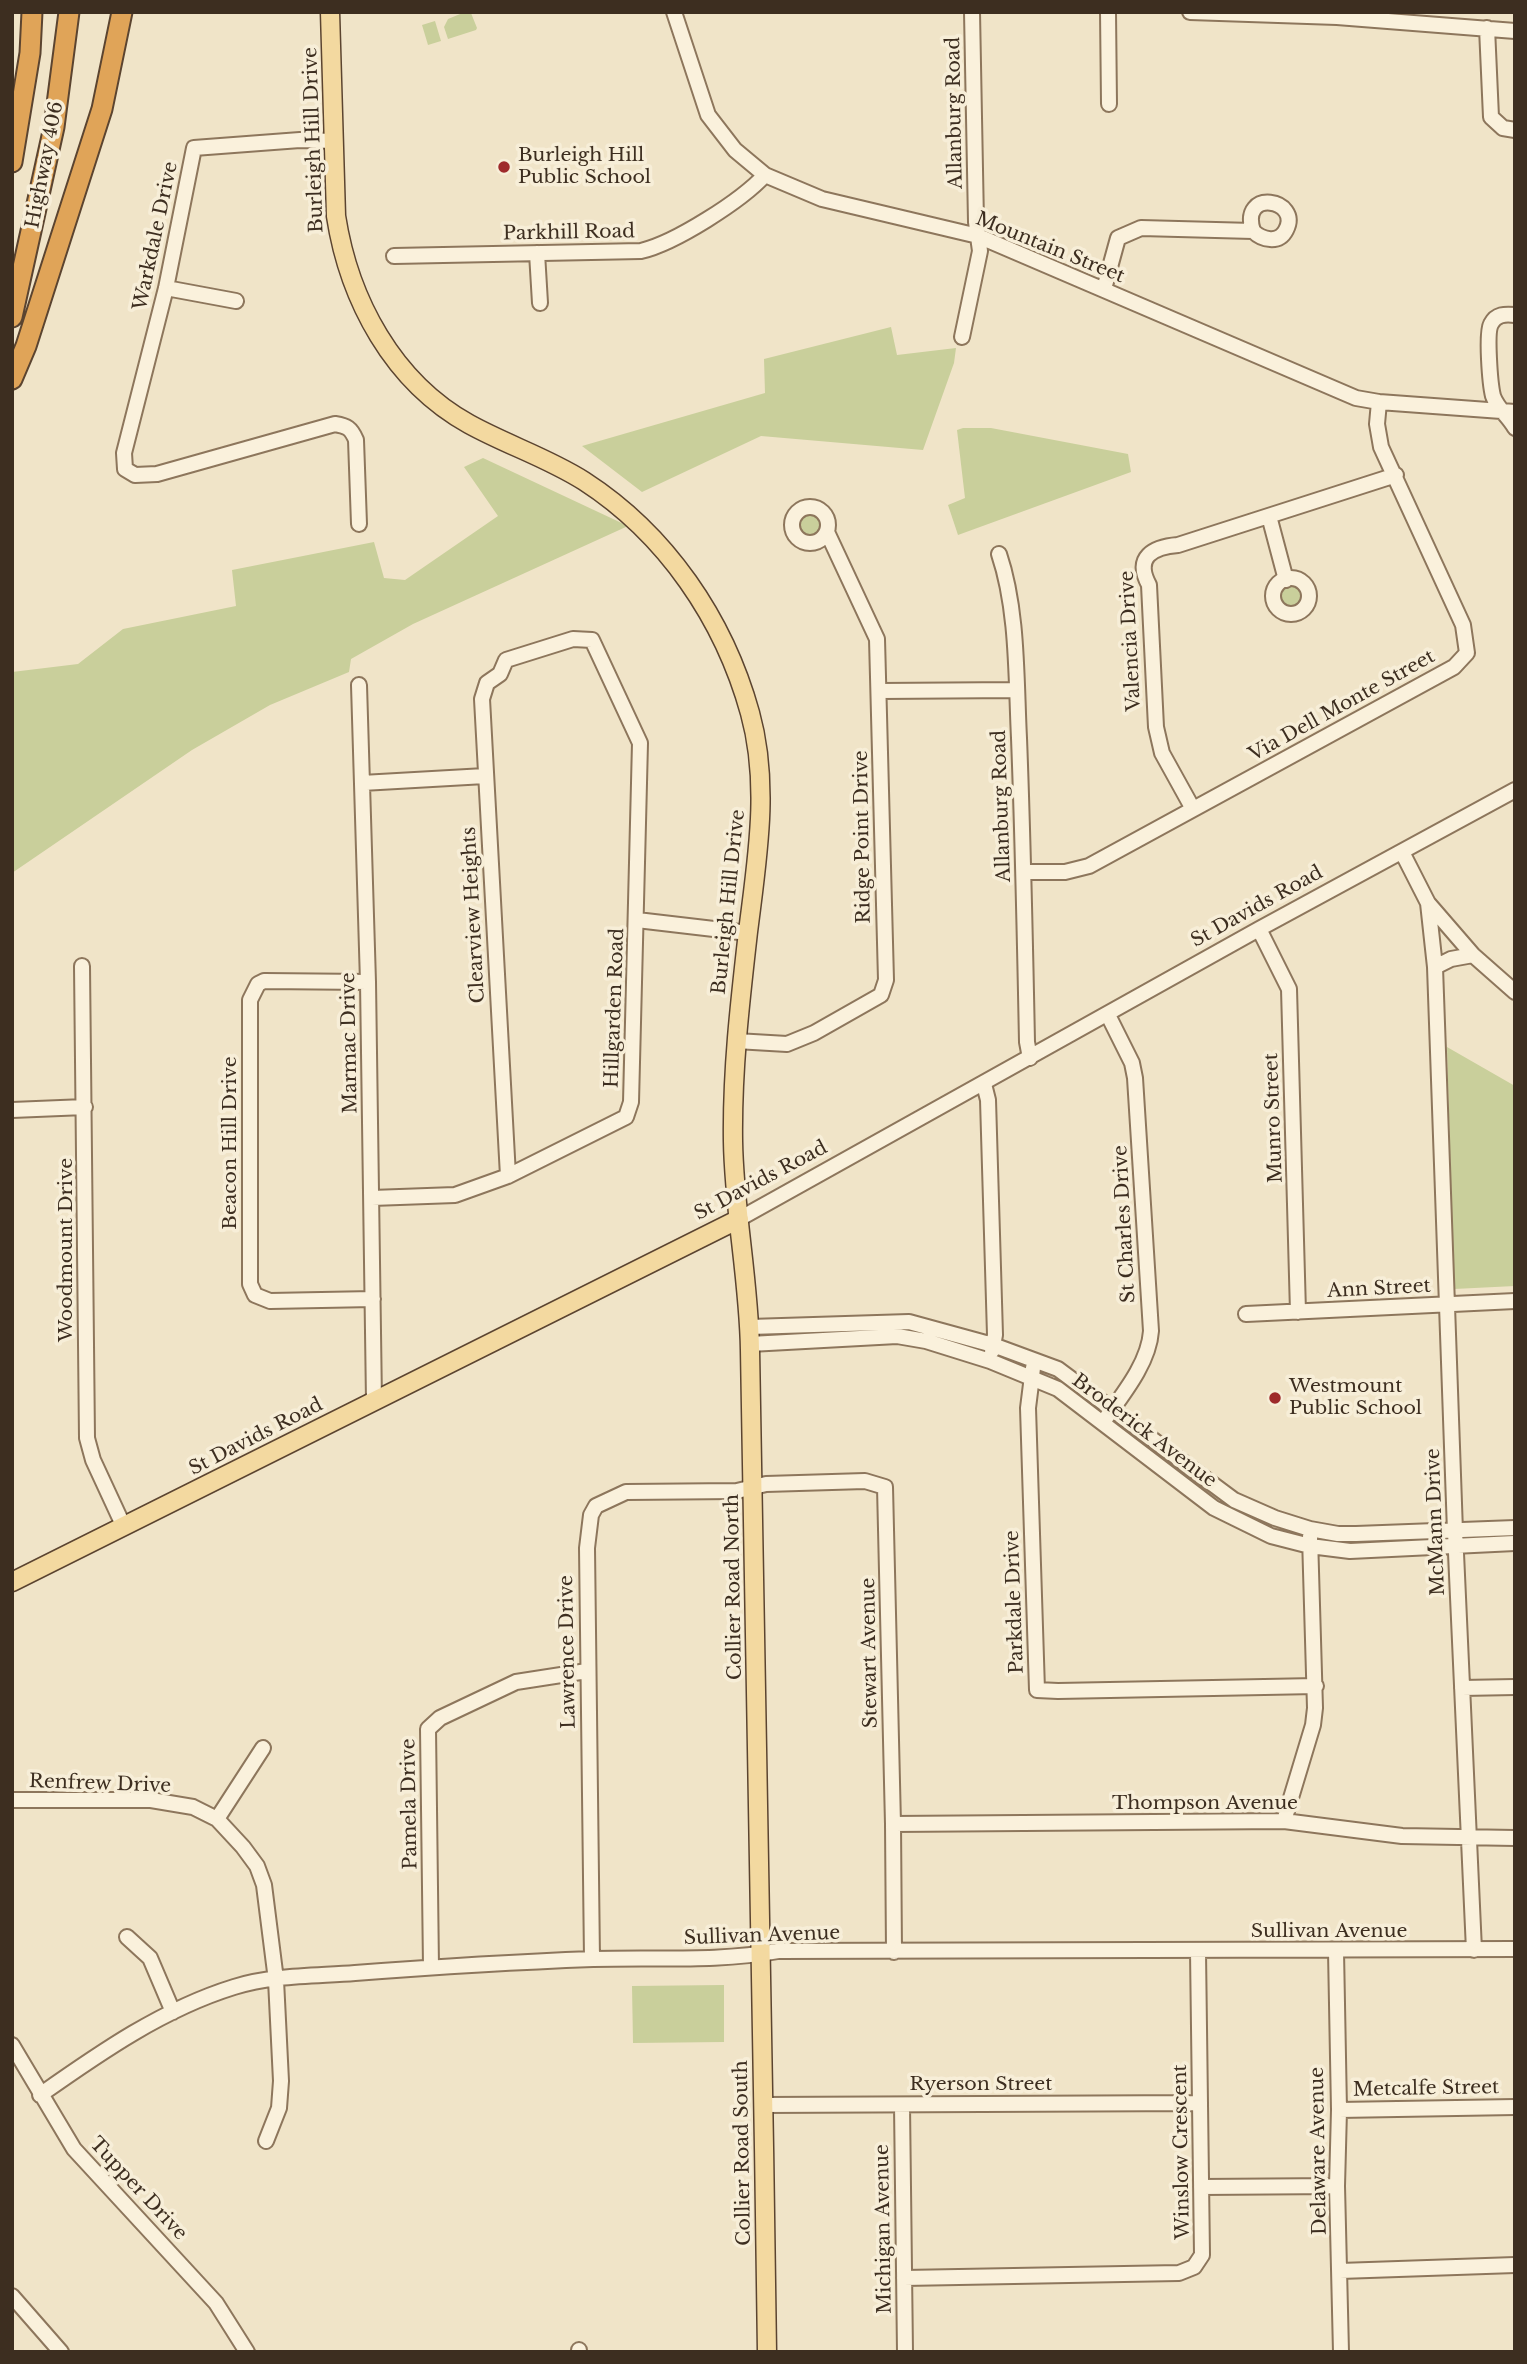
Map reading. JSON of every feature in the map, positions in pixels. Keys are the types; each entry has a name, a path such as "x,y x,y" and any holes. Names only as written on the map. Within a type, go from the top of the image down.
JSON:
{"highway":[{"name":"Highway 406","path":"12,162 30,53 32,12"},
{"name":"Highway 406","path":"12,317 54,127 69,12"},
{"path":"12,379 26,346 102,109 122,12"}],"main road":[{"name":"Burleigh Hill Drive","path":"330,12 336,216 341,249 353,286 378,335 395,361 419,386 467,423 545,459 585,482 621,508 682,571 706,607 723,640 750,714 756,741 761,826 736,1041 733,1144 739,1219"},
{"name":"Collier Road North","path":"739,1219 750,1336 760,1954"},
{"name":"St Davids Road","path":"12,1582 739,1219"},
{"name":"Collier Road South","path":"760,1954 767,2352"}],"street":[{"name":"Mountain Street","path":"674,12 708,115 735,150 765,175 822,199 978,236 1356,398 1508,411"},
{"name":"Allanburg Road","path":"961,337 980,251 972,12"},
{"path":"1108,12 1109,104"},
{"path":"1190,12 1337,18 1515,31"},
{"path":"1487,28 1491,117 1503,128 1515,130"},
{"name":"Warkdale Drive","path":"334,141 300,140 194,148 166,288 124,453 125,469 135,475 157,474 335,424 352,429 356,440 359,524"},
{"name":"Parkhill Road","path":"394,256 641,251 660,247 749,192 765,175"},
{"path":"1104,289 1118,239 1141,228 1253,231"},
{"path":"537,253 540,303"},
{"path":"166,288 236,301"},
{"path":"1515,315 1503,314 1490,326 1493,396 1508,411 1515,428"},
{"name":"Via Dell Monte Street","path":"1024,872 1065,872 1089,866 1454,667 1467,653 1463,625 1381,447 1377,424 1379,402"},
{"name":"Valencia Drive","path":"1193,810 1162,753 1156,727 1149,585 1143,574 1146,558 1158,546 1178,545 1396,475"},
{"path":"1269,516 1286,579"},
{"name":"Ridge Point Drive","path":"736,1041 787,1044 814,1033 881,995 886,980 880,691 876,634 827,532"},
{"name":"Allanburg Road","path":"999,554 1009,582 1017,690 1027,1042 1030,1058"},
{"name":"Hillgarden Road","path":"372,1198 455,1195 508,1175 626,1116 631,1102 640,743 592,640 573,639 506,660"},
{"name":"Clearview Heights","path":"506,660 500,674 487,683 482,699 508,1175"},
{"name":"Marmac Drive","path":"359,685 368,982 374,1401"},
{"path":"880,691 1017,690"},
{"path":"362,783 485,776"},
{"name":"St Davids Road","path":"739,1219 1259,929 1515,790"},
{"path":"1402,852 1429,903 1473,955 1515,992"},
{"name":"McMann Drive","path":"1429,903 1435,967 1455,1538 1474,1950"},
{"path":"637,920 748,933"},
{"name":"Munro Street","path":"1259,929 1289,989 1298,1312"},
{"path":"1435,967 1451,959 1473,955"},
{"name":"Woodmount Drive","path":"82,966 88,1438 93,1460 124,1527"},
{"name":"Beacon Hill Drive","path":"368,982 264,981 258,984 250,1000 250,1284 255,1295 270,1301 373,1299"},
{"name":"St Charles Drive","path":"1102,1423 1145,1357 1151,1331 1135,1078 1132,1063 1108,1015"},
{"path":"984,1084 988,1100 995,1335 990,1361"},
{"path":"12,1110 85,1107"},
{"name":"Ann Street","path":"1246,1314 1515,1301"},
{"name":"Broderick Avenue","path":"750,1336 909,1322 993,1345 1058,1369 1234,1500 1275,1518 1310,1529 1347,1534 1515,1543"},
{"name":"Broderick Avenue","path":"750,1336 897,1336 926,1340 990,1361 1058,1389 1214,1508 1271,1536 1310,1546 1350,1551 1515,1528"},
{"name":"Parkdale Drive","path":"1036,1360 1030,1376 1028,1408 1037,1690 1316,1686"},
{"name":"Stewart Avenue","path":"753,1487 766,1484 865,1481 885,1487 894,1952"},
{"name":"Lawrence Drive","path":"592,1959 587,1671 587,1548 590,1515 596,1506 626,1492 737,1491 753,1487"},
{"path":"1284,1821 1313,1725 1316,1686 1310,1529"},
{"name":"Pamela Drive","path":"431,1967 428,1729 439,1718 516,1682 587,1671"},
{"path":"1462,1688 1515,1687"},
{"path":"217,1819 263,1748"},
{"name":"Renfrew Drive","path":"12,1800 151,1800 193,1807 217,1819 243,1847 257,1866 264,1885 276,1980 280,2054 279,2108 267,2141"},
{"name":"Thompson Avenue","path":"893,1824 1284,1821 1402,1836 1515,1838"},
{"path":"127,1937 150,1958 173,2012"},
{"name":"Sullivan Avenue","path":"40,2095 108,2047 173,2012 235,1987 276,1980 431,1967 592,1959 744,1957 778,1951 1515,1950"},
{"name":"Delaware Avenue","path":"1336,1951 1341,2352"},
{"name":"Winslow Crescent","path":"904,2278 1179,2273 1194,2267 1202,2255 1198,1952"},
{"name":"Tupper Drive","path":"12,2045 74,2149 216,2304 247,2352"},
{"name":"Ryerson Street","path":"763,2105 1200,2103"},
{"name":"Michigan Avenue","path":"902,2105 905,2352"},
{"name":"Metcalfe Street","path":"1339,2110 1515,2106"},
{"path":"1201,2187 1337,2186"},
{"path":"1340,2271 1515,2266"},
{"path":"12,2296 61,2352"}],"green space":[{"path":"465,12 471,13 476,30 448,39 444,27 448,19"},
{"path":"435,21 441,41 428,45 422,25"},
{"path":"891,327 897,355 956,348 954,363 923,450 761,436 642,492 582,446 765,393 764,359"},
{"path":"991,428 1128,454 1131,472 958,535 948,505 965,498 957,430"},
{"path":"483,458 628,526 413,624 351,659 349,672 270,705 192,750 12,873 12,672 78,664 123,629 236,606 232,570 374,542 384,578 405,580 498,516 464,467"},
{"path":"810,513 818,517 822,525 818,533 810,537 802,533 798,525 802,517"},
{"path":"1291,585 1299,589 1303,597 1299,605 1291,609 1283,605 1279,597 1283,589"},
{"path":"1447,1047 1515,1086 1515,1286 1454,1289"},
{"path":"724,1985 724,2042 633,2043 632,1986"}],"place":[{"name":"Burleigh Hill Public School","path":"504,167"},
{"name":"Westmount Public School","path":"1275,1398"}]}
